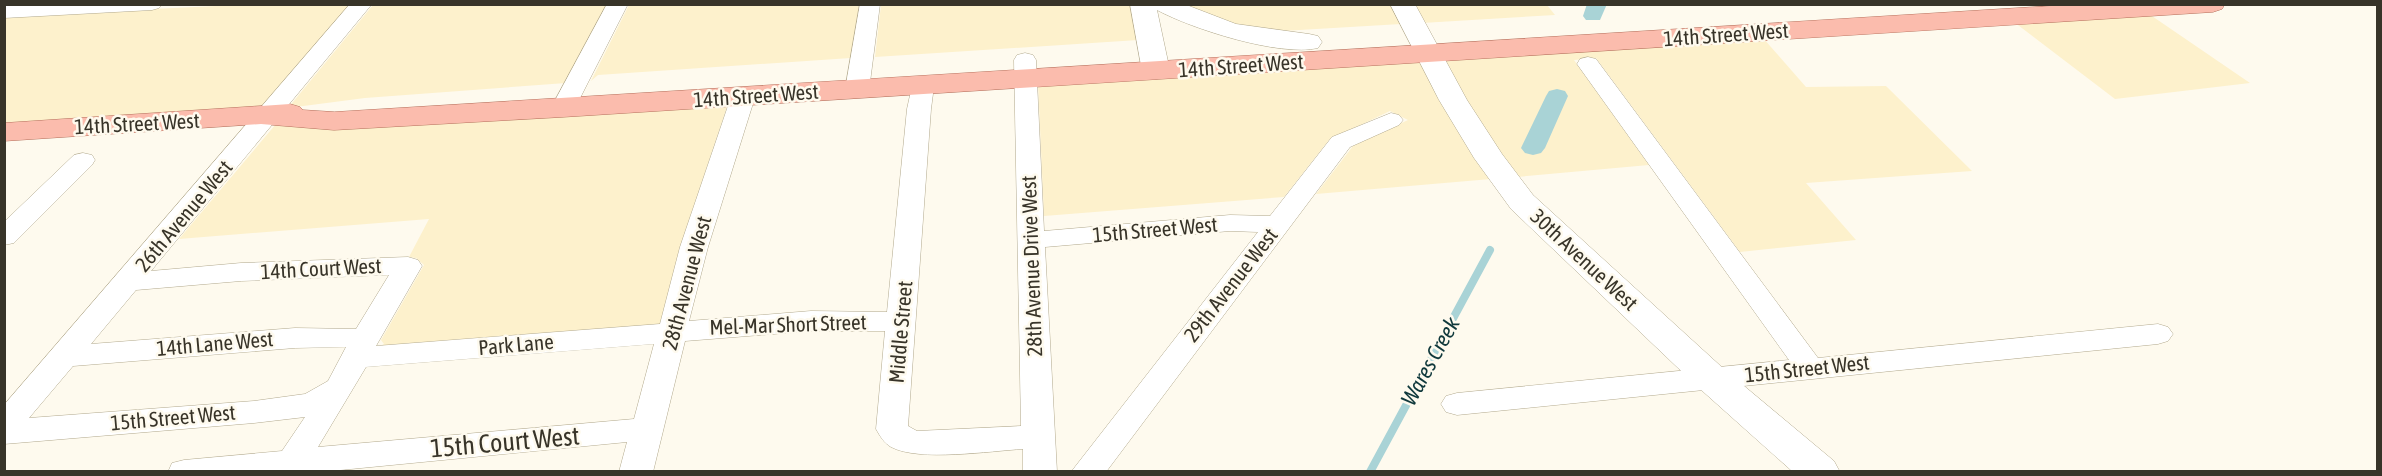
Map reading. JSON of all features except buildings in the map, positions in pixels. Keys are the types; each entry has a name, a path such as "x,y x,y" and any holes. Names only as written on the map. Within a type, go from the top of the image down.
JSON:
{"main road":[{"name":"14th Street West","path":"1154,62 1309,42 1423,45 1924,4"},
{"name":"14th Street West","path":"569,98 1423,45 2204,5"},
{"name":"14th Street West","path":"4,132 269,117 362,104 569,98 743,97 859,80 923,86 1025,70"}],"street":[{"path":"4,12 152,4"},
{"name":"26th Avenue West","path":"4,427 269,117 362,4"},
{"path":"569,98 618,4"},
{"path":"859,80 870,4"},
{"path":"1143,4 1154,62"},
{"path":"1164,4 1199,23 1223,30 1309,42"},
{"name":"30th Avenue West","path":"1402,4 1453,100 1489,159 1522,202 1712,379 1820,471"},
{"path":"1588,64 1810,368"},
{"name":"28th Avenue Drive West","path":"1025,70 1040,471"},
{"name":"Middle Street","path":"923,86 919,109 892,429 898,437 908,442 922,443 1037,437"},
{"name":"28th Avenue West","path":"636,471 694,247 743,97"},
{"name":"29th Avenue West","path":"1088,471 1341,142 1391,120"},
{"path":"4,237 83,160"},
{"name":"15th Street West","path":"1030,240 1230,224 1279,224"},
{"name":"14th Court West","path":"128,282 241,273 408,266 360,351"},
{"name":"Mel-Mar Short Street","path":"674,331 811,321 902,322"},
{"name":"Park Lane","path":"360,351 674,331"},
{"name":"15th Street West","path":"1457,404 2158,334"},
{"name":"14th Lane West","path":"65,356 294,338 349,337 357,339 360,351"},
{"path":"293,461 360,351"},
{"name":"15th Street West","path":"4,432 242,413 309,405 322,400 337,389"},
{"name":"15th Court West","path":"184,471 647,429"}],"shaded area":[{"path":"237,5 351,5 261,112 5,126 4,16"},
{"path":"373,5 607,5 566,83 365,98 288,108"},
{"path":"629,5 859,5 851,58 598,75 591,81"},
{"path":"881,5 1132,5 1138,40 875,57"},
{"path":"1178,5 1391,5 1401,24 1252,31"},
{"path":"1413,5 1547,5 1555,15 1422,23"},
{"path":"2149,14 2250,83 2115,99 2014,22"},
{"path":"1763,38 1806,87 1886,86 1972,171 1806,183 1856,240 1740,252 1596,58 1574,60 1649,165 1517,177 1465,100 1442,58"},
{"path":"1419,60 1491,179 1316,194 1353,146 1408,120 1390,111 1329,140 1284,197 1044,216 1038,84"},
{"path":"728,104 680,247 660,324 377,347 384,344 381,340 424,265 416,258 409,257 429,219 179,239 276,124"}],"waterway":[{"path":"1593,16 1597,4"},
{"path":"1533,148 1557,96"},
{"name":"Wares Creek","path":"1370,472 1490,250"}]}
